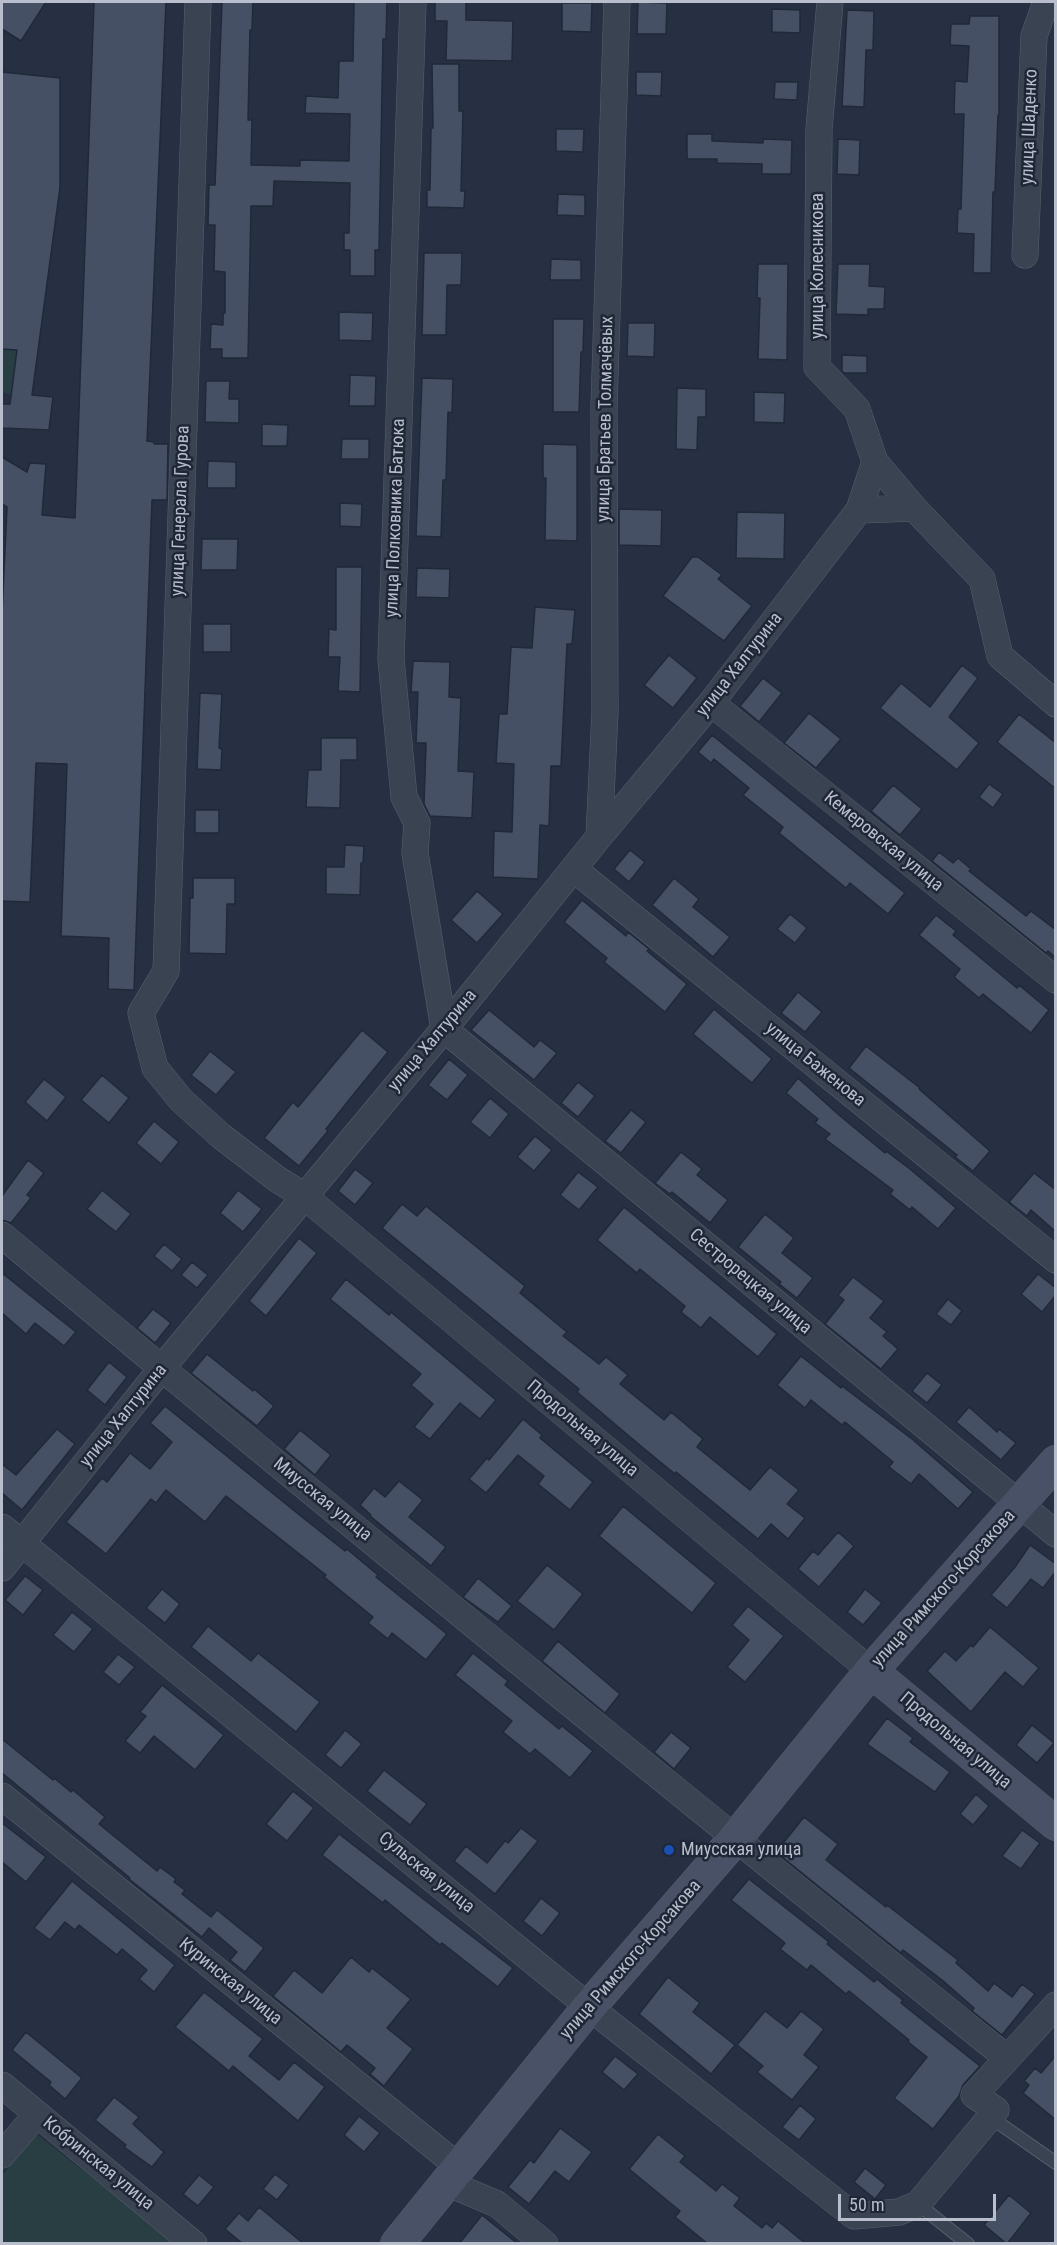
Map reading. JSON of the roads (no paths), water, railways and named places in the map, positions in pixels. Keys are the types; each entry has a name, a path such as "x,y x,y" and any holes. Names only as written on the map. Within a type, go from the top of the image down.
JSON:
{"main road":[{"name":"улица Римского-Корсакова","path":"397,2244 589,2007 735,1839 871,1671 1056,1462"},
{"name":"Продольная улица","path":"871,1671 1056,1824"}],"street":[{"name":"улица Генерала Гурова","path":"141,1013 166,971 198,2"},
{"name":"улица Полковника Батюка","path":"414,2 391,659 405,797 417,823 415,853 444,1029"},
{"name":"улица Братьев Толмачёвых","path":"599,837 605,712 604,406 617,2"},
{"name":"улица Колесникова","path":"830,2 819,129 817,367 857,409 875,462"},
{"path":"1045,2 1056,2"},
{"name":"улица Шаденко","path":"1025,255 1034,36 1045,2"},
{"path":"875,462 859,510 914,508"},
{"path":"875,462 914,508 982,579 1000,656 1056,704"},
{"name":"улица Халтурина","path":"2,1568 161,1369 711,704 859,510"},
{"name":"Кемеровская улица","path":"711,704 1056,980"},
{"name":"улица Баженова","path":"574,869 1056,1260"},
{"name":"Продольная улица","path":"141,1013 155,1068 181,1100 220,1136 277,1179 304,1196 871,1671"},
{"name":"Сестрорецкая улица","path":"444,1029 1056,1534"},
{"name":"Миусская улица","path":"2,1235 161,1369 735,1839 1007,2058"},
{"name":"Сульская улица","path":"2,1527 589,2007 854,2216 899,2212 918,2204"},
{"name":"Куринская улица","path":"2,1796 454,2174 459,2188 497,2204 545,2244"},
{"path":"918,2204 996,2110 974,2095 1056,2006"},
{"name":"Кобринская улица","path":"2,2085 194,2244"},
{"path":"2,2155 37,2114"}],"lane":[{"path":"990,2117 1056,2163"},
{"path":"918,2204 968,2244"}],"place":[{"name":"Миусская улица","path":"669,1850"}]}
